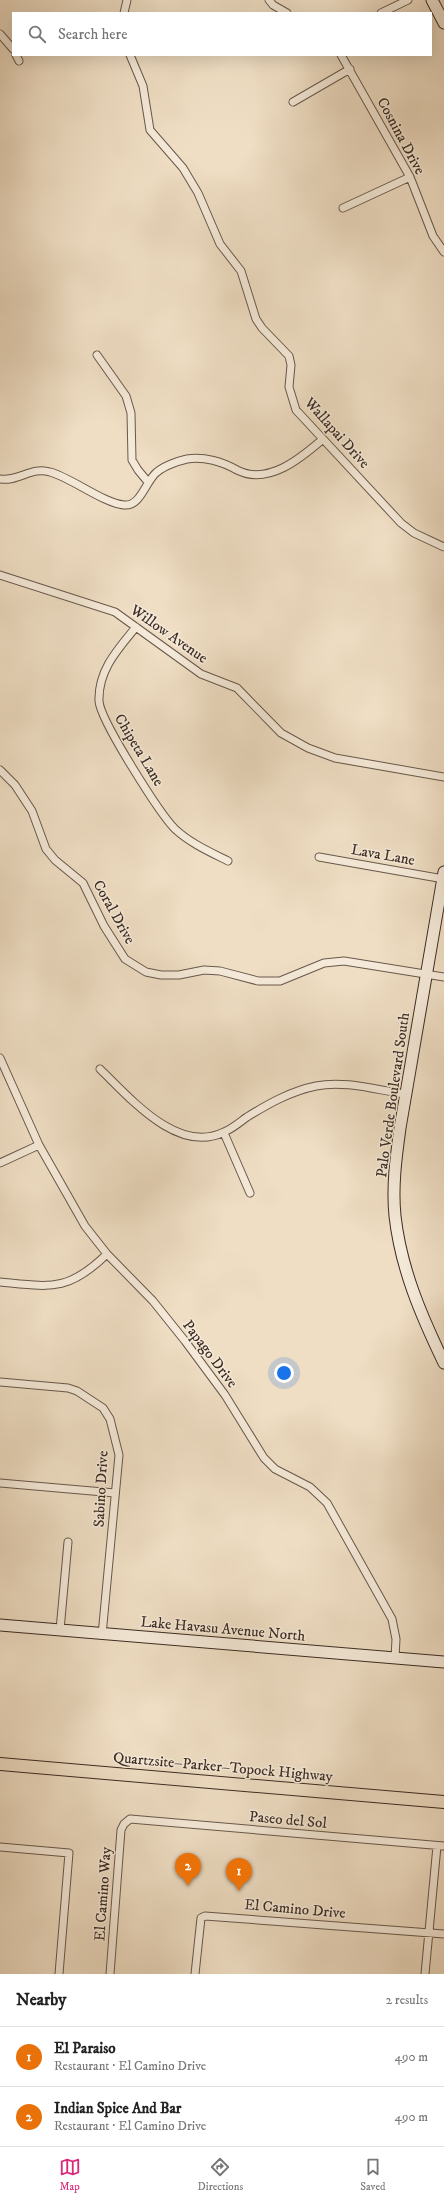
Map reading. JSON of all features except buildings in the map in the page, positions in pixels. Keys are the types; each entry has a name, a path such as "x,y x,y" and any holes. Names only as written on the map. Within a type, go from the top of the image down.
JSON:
{"highway":[{"name":"Quartzsite–Parker–Topock Highway","path":"0,1764 444,1802"}],"main road":[{"path":"432,0 444,23"},
{"name":"Palo Verde Boulevard South","path":"444,876 426,974 394,1168 395,1216 405,1268 412,1292 444,1363"},
{"name":"Lake Havasu Avenue North","path":"0,1625 102,1635 444,1662"}],"street":[{"path":"124,12 127,0"},
{"path":"269,0 273,5 285,12"},
{"path":"383,12 408,0"},
{"path":"0,34 12,48"},
{"name":"Wallapai Drive","path":"130,56 143,86 150,130 183,168 198,193 220,244 241,271 256,319 262,328 289,356 291,365 289,387 296,410 401,523 414,533 444,547"},
{"name":"Cosnina Drive","path":"343,56 410,177 432,236 444,252"},
{"path":"293,102 350,69"},
{"path":"343,208 410,177"},
{"path":"97,355 126,396 131,413 132,460 148,482"},
{"path":"0,479 15,479 28,473 49,471 124,505 130,505 137,499 156,472 188,459 216,461 249,474 261,474 274,471 297,460 323,439"},
{"name":"Willow Avenue","path":"0,575 115,612 201,674 237,688 281,733 308,748 335,758 444,777"},
{"name":"Chipeta Lane","path":"136,626 110,659 102,675 99,702 102,713 111,733 175,829 205,850 228,860"},
{"name":"Coral Drive","path":"0,770 15,785 32,811 46,849 55,860 83,882 104,926 125,959 146,972 161,975 180,975 204,970 220,971 258,981 280,981 324,963 344,961 444,977"},
{"name":"Lava Lane","path":"319,856 444,876"},
{"name":"Papago Drive","path":"0,1058 39,1145 85,1226 107,1254 153,1301 185,1341 225,1395 264,1458 275,1469 310,1487 327,1503 392,1619 396,1639 395,1658"},
{"path":"100,1069 142,1109 170,1129 190,1136 224,1133 271,1103 315,1086 339,1083 406,1094"},
{"path":"224,1133 250,1193"},
{"path":"0,1163 39,1145"},
{"path":"0,1282 37,1286 63,1284 88,1272 107,1254"},
{"name":"Sabino Drive","path":"0,1382 68,1388 77,1391 103,1408 110,1419 119,1455 102,1635"},
{"path":"0,1483 115,1493"},
{"path":"60,1630 68,1542"},
{"name":"Paseo del Sol","path":"130,1819 440,1846"},
{"name":"El Camino Way","path":"110,1974 121,1830 124,1824 130,1819"},
{"path":"425,1974 440,1846"},
{"path":"0,1847 69,1853 59,1974"},
{"name":"El Camino Drive","path":"195,1974 199,1926 201,1918 205,1916 444,1934"}],"place":[{"name":"Indian Spice And Bar","path":"188,1886"},
{"name":"El Paraiso","path":"239,1891"}]}
